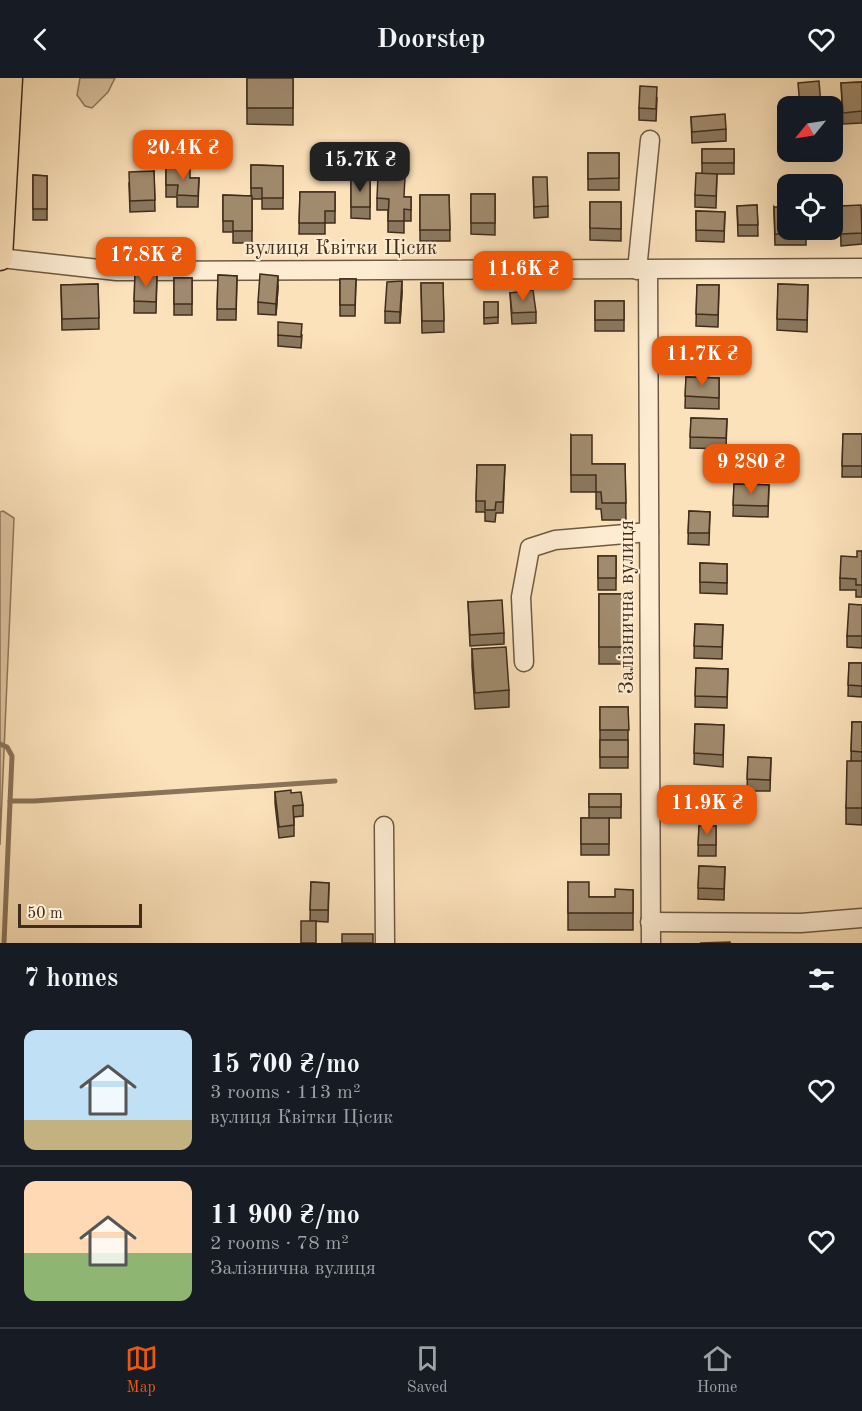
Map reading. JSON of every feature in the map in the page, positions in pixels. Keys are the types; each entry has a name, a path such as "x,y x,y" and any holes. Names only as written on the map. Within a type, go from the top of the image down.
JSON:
{"main road":[{"path":"0,258 10,78"}],"street":[{"name":"Залізнична вулиця","path":"650,140 643,270 649,532 651,943"},
{"name":"вулиця Квітки Цісик","path":"0,258 117,271 862,268"},
{"path":"524,662 521,597 530,548 555,540 649,532"},
{"path":"384,826 385,943"},
{"path":"650,922 801,923 862,918"}],"shaded area":[{"path":"80,78 115,78 108,92 92,108 85,106 77,95"},
{"path":"3,511 14,518 0,845 0,512"}],"building":[{"path":"247,78 293,78 293,108 247,108"},
{"path":"819,81 820,96 799,96 798,83"},
{"path":"862,82 862,111 843,113 841,83"},
{"path":"640,86 657,87 656,109 639,108"},
{"path":"725,114 726,129 692,132 691,117"},
{"path":"702,149 734,149 734,163 702,163"},
{"path":"588,153 619,153 619,178 588,179"},
{"path":"251,165 283,166 283,198 262,198 262,188 251,188"},
{"path":"166,167 190,167 190,178 199,178 198,196 177,195 178,185 166,185"},
{"path":"154,171 155,200 130,201 129,172"},
{"path":"696,173 717,174 716,196 695,195"},
{"path":"33,175 47,176 47,209 33,209"},
{"path":"378,175 405,176 404,197 411,197 411,210 404,209 404,221 388,221 389,199 377,198"},
{"path":"533,177 547,177 548,206 534,207"},
{"path":"351,179 370,179 370,207 351,207"},
{"path":"300,192 335,192 335,211 325,211 325,223 299,223"},
{"path":"471,194 495,194 495,223 471,223"},
{"path":"223,195 252,196 252,231 233,231 233,221 223,221"},
{"path":"420,195 449,195 450,230 420,230"},
{"path":"590,202 621,202 621,229 590,228"},
{"path":"757,205 758,225 738,225 737,206"},
{"path":"861,205 862,233 843,234 843,206"},
{"path":"774,207 777,207 777,234 775,234"},
{"path":"696,211 725,212 724,231 696,230"},
{"path":"135,273 157,274 156,302 134,301"},
{"path":"260,274 278,276 276,304 258,302"},
{"path":"218,275 237,276 236,309 217,309"},
{"path":"174,278 192,278 192,304 174,304"},
{"path":"340,279 356,279 355,305 340,305"},
{"path":"402,281 400,312 385,311 387,282"},
{"path":"421,283 443,283 444,321 422,321"},
{"path":"98,284 99,318 62,319 61,285"},
{"path":"778,284 808,285 807,320 777,319"},
{"path":"697,285 719,285 718,315 696,314"},
{"path":"533,290 536,312 512,313 510,293"},
{"path":"595,301 624,301 624,320 595,320"},
{"path":"484,302 498,302 498,317 484,318"},
{"path":"278,322 302,324 301,337 278,335"},
{"path":"686,377 719,378 719,398 685,396"},
{"path":"691,418 727,419 726,438 690,437"},
{"path":"843,434 862,434 862,466 842,466"},
{"path":"571,435 592,435 592,464 625,464 626,503 602,503 601,492 596,492 596,475 571,475"},
{"path":"477,465 505,465 503,502 496,502 495,510 485,510 485,501 476,501"},
{"path":"734,484 769,485 768,506 733,505"},
{"path":"689,511 710,512 709,533 688,533"},
{"path":"857,551 862,551 862,585 856,585 856,579 840,578 841,556 857,557"},
{"path":"598,556 616,556 616,578 598,578"},
{"path":"700,563 727,564 727,583 700,582"},
{"path":"599,594 624,594 624,647 599,647"},
{"path":"502,600 504,633 470,635 468,602"},
{"path":"849,604 862,605 862,636 847,636"},
{"path":"695,624 723,625 722,647 694,646"},
{"path":"506,647 509,690 475,693 472,649"},
{"path":"849,663 862,663 862,686 848,685"},
{"path":"696,668 728,669 727,697 695,696"},
{"path":"600,707 628,707 629,730 600,730"},
{"path":"852,722 862,722 862,752 851,751"},
{"path":"695,724 724,725 723,755 694,753"},
{"path":"600,740 628,740 628,757 600,757"},
{"path":"748,757 771,758 770,780 747,779"},
{"path":"847,761 862,761 862,808 846,808"},
{"path":"291,790 291,793 301,792 303,805 293,806 294,825 279,827 275,792"},
{"path":"589,794 621,794 621,807 589,807"},
{"path":"581,818 609,818 609,844 581,844"},
{"path":"699,826 716,826 716,845 698,845"},
{"path":"699,866 725,867 724,889 698,888"},
{"path":"311,882 329,883 328,910 310,910"},
{"path":"568,882 589,882 589,897 615,897 615,889 633,890 633,913 568,913"},
{"path":"301,921 316,921 316,943 301,943"},
{"path":"342,934 373,934 373,943 342,943"}],"waterway":[{"path":"0,744 7,747 12,756 4,943"},
{"path":"10,801 335,781"}]}
